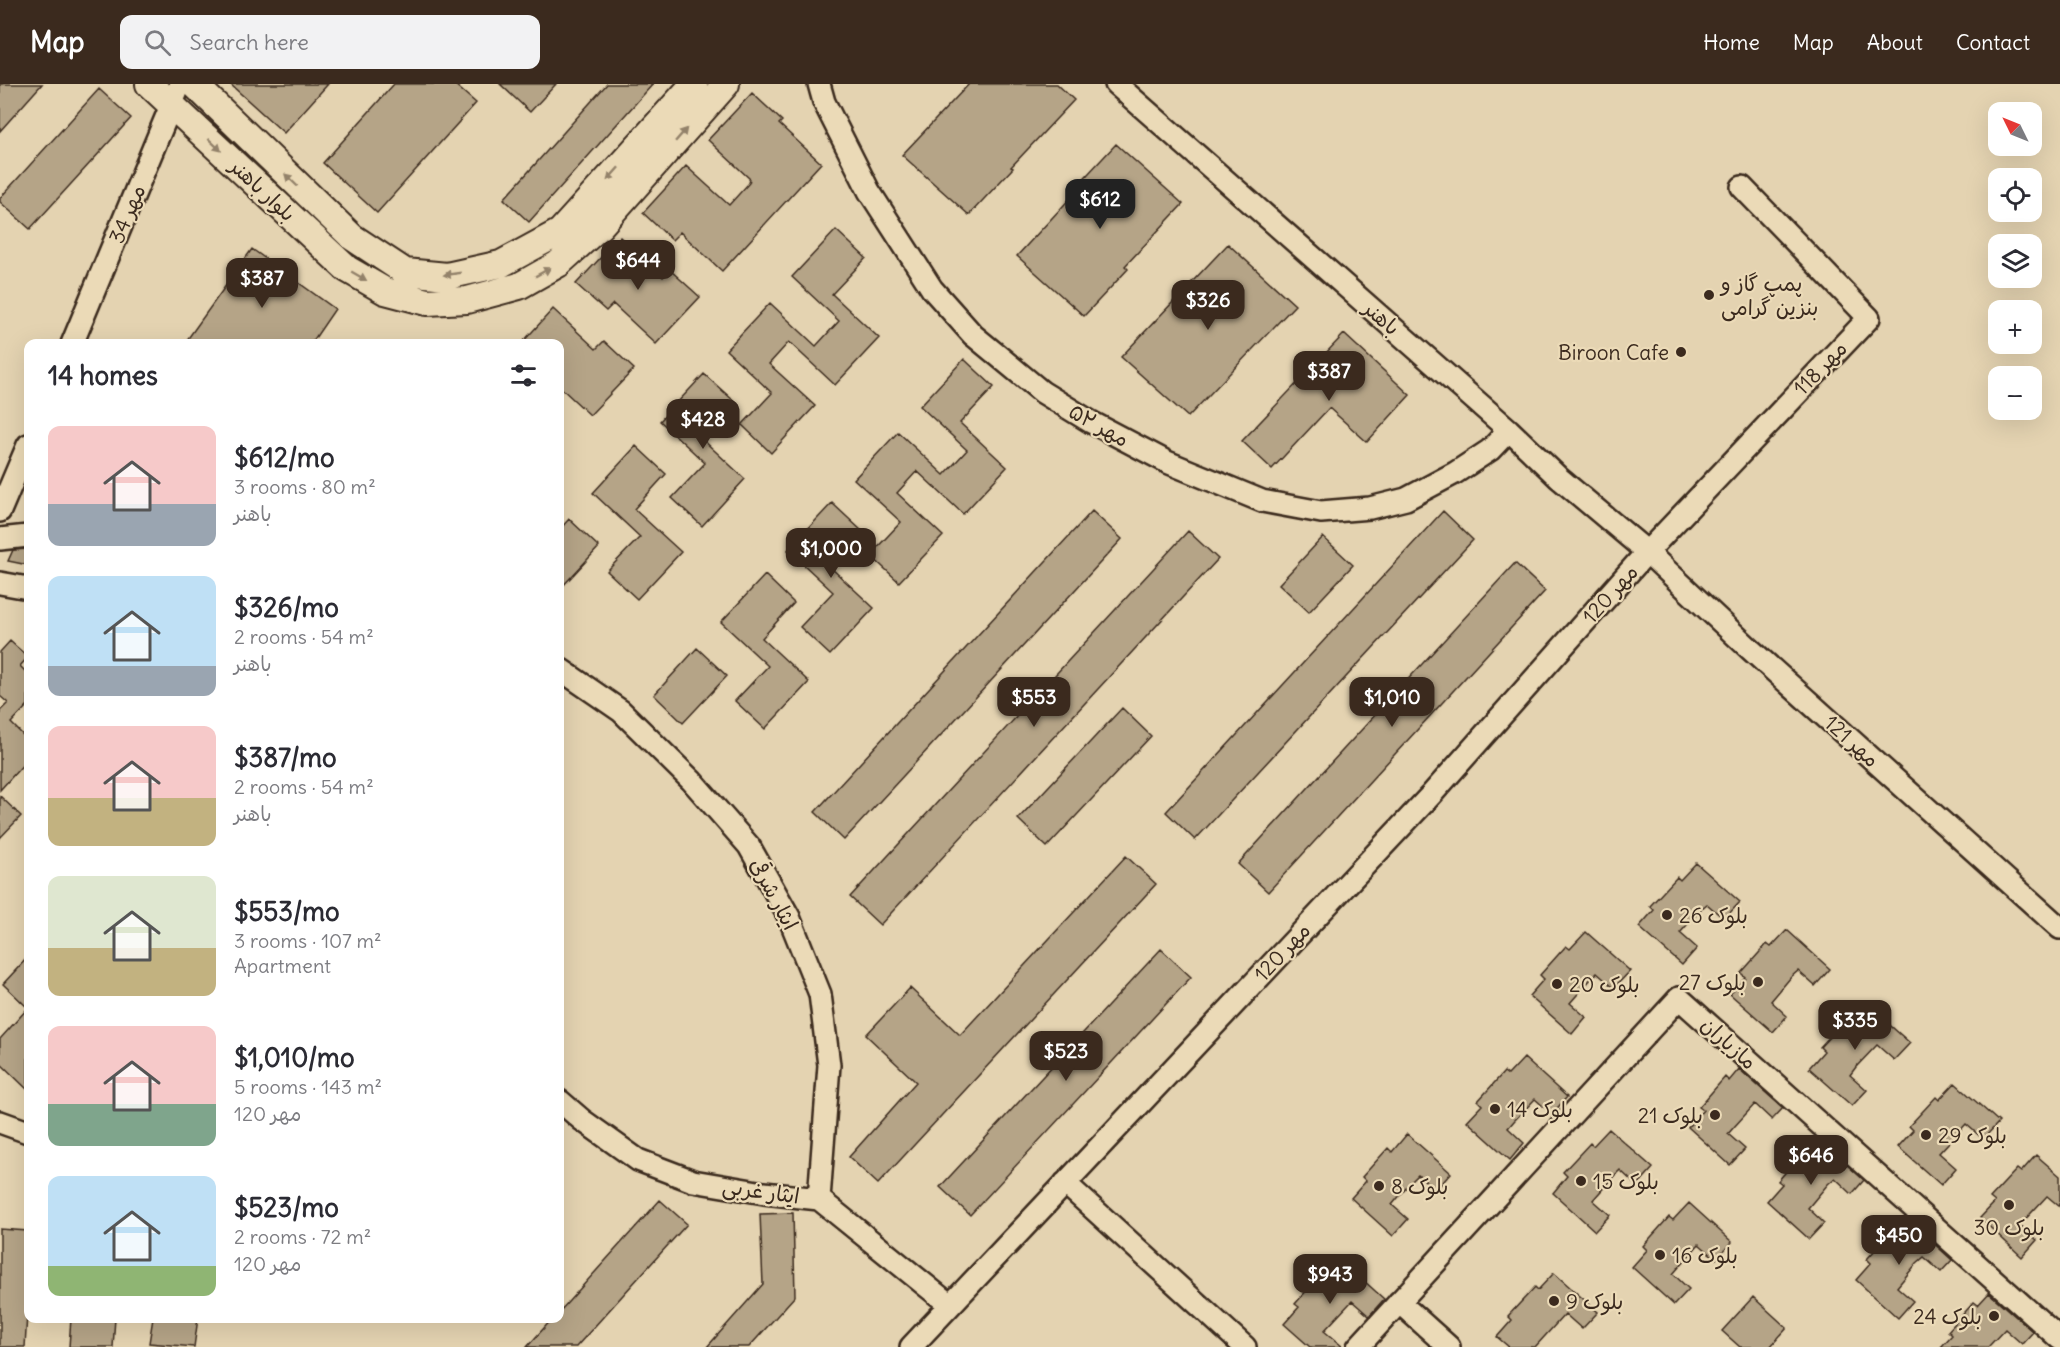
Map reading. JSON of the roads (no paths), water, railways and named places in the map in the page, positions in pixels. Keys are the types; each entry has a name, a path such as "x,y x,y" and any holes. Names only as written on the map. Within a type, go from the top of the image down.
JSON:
{"main road":[{"name":"بلوار باهنر","path":"148,84 176,95 347,269 385,291 427,302 468,300 519,286 558,264 600,226 726,84"},
{"name":"بلوار باهنر","path":"194,84 352,237 405,272 447,276 501,264 560,232 694,84"}],"street":[{"name":"مهر ۵۲","path":"819,84 824,102 869,191 932,289 974,335 1042,392 1091,423 1167,462 1262,501 1321,512 1370,508 1406,499 1455,473 1490,450 1509,430"},
{"name":"باهنر","path":"1116,84 1509,430 1559,478 1647,552"},
{"name":"مهر 34","path":"74,339 176,95"},
{"name":"مهر 118","path":"1647,552 1869,318 1742,187"},
{"path":"0,511 24,454"},
{"path":"0,539 24,537"},
{"name":"مهر 121","path":"1647,552 1750,650 2060,928"},
{"name":"مهر 120","path":"911,1347 1431,795 1647,552"},
{"path":"0,583 24,587"},
{"name":"ایثار شرقی","path":"564,672 621,711 692,781 749,846 789,917 820,994 829,1065 819,1199"},
{"name":"مازیاران","path":"1358,1347 1679,998 2060,1339"},
{"name":"ایثار غربی","path":"564,1104 638,1160 693,1181 764,1193 819,1199 950,1305"},
{"path":"0,1122 24,1131"},
{"path":"1065,1183 1245,1347"},
{"path":"1399,1302 1449,1347"}],"place":[{"name":"پمپ گاز و بنزین گرامی","path":"1709,295"},
{"name":"Biroon Cafe","path":"1681,352"},
{"name":"بلوک 26","path":"1667,915"},
{"name":"بلوک 27","path":"1758,982"},
{"name":"بلوک 20","path":"1557,984"},
{"name":"بلوک 14","path":"1495,1109"},
{"name":"بلوک 21","path":"1715,1115"},
{"name":"بلوک 29","path":"1926,1135"},
{"name":"بلوک 15","path":"1581,1181"},
{"name":"بلوک 8","path":"1379,1186"},
{"name":"بلوک 30","path":"2009,1205"},
{"name":"بلوک 16","path":"1660,1255"},
{"name":"بلوک 9","path":"1554,1301"},
{"name":"بلوک 24","path":"1994,1316"}]}
